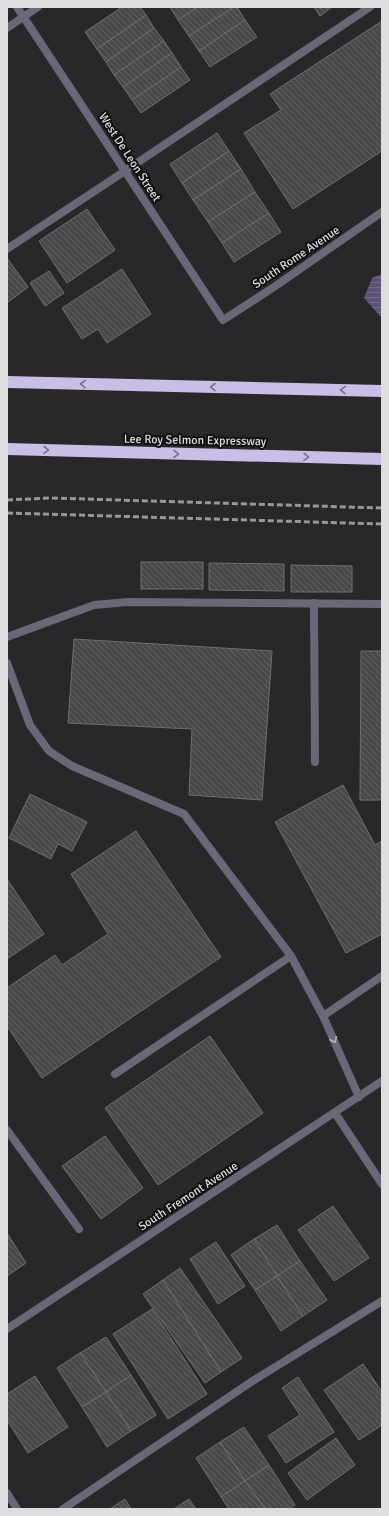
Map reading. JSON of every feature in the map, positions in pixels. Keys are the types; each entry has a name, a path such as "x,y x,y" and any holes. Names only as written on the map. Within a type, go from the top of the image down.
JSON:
{"highway":[{"path":"7,382 382,391"},
{"name":"Lee Roy Selmon Expressway","path":"7,449 382,459"}],"street":[{"name":"West De Leon Street","path":"17,7 223,320"},
{"path":"7,28 38,7"},
{"path":"7,248 370,7"},
{"name":"South Rome Avenue","path":"223,320 274,287 382,212"},
{"path":"7,637 94,605 128,602 382,604"},
{"path":"314,603 315,762"},
{"path":"7,663 30,725 49,751 72,766 184,814 292,956 323,1016 359,1097"},
{"path":"115,1074 292,956"},
{"path":"323,1016 382,976"},
{"name":"South Fremont Avenue","path":"7,1329 382,1081"},
{"path":"335,1113 382,1184"},
{"path":"7,1130 79,1229"},
{"path":"63,1509 251,1382 382,1301"},
{"path":"7,1493 17,1509"}],"shaded area":[{"path":"382,274 382,316 380,316 364,298 372,278"}],"building":[{"path":"122,7 140,7 146,15 97,49 85,32"},
{"path":"170,7 198,7 178,20"},
{"path":"198,7 234,7 189,36 178,20"},
{"path":"234,7 237,7 245,20 199,51 189,36"},
{"path":"314,7 332,7 320,16"},
{"path":"146,15 154,28 106,62 97,49"},
{"path":"245,20 257,37 210,67 199,51"},
{"path":"382,21 382,151 293,209 244,133 281,110 270,94"},
{"path":"154,28 164,41 114,75 106,62"},
{"path":"164,41 172,53 123,87 114,75"},
{"path":"172,53 181,67 132,100 123,87"},
{"path":"181,67 190,80 141,113 132,100"},
{"path":"217,133 229,151 182,183 170,164"},
{"path":"229,151 241,169 193,200 182,183"},
{"path":"241,169 255,192 208,222 193,200"},
{"path":"255,192 269,213 222,243 208,222"},
{"path":"87,209 115,250 67,283 39,241"},
{"path":"269,213 281,232 234,262 222,243"},
{"path":"7,258 28,287 7,303"},
{"path":"122,269 151,314 107,343 98,329 82,339 62,308"},
{"path":"49,271 64,293 45,306 30,283"},
{"path":"141,562 203,562 203,589 141,589"},
{"path":"209,563 284,564 284,591 209,590"},
{"path":"291,565 352,566 352,592 291,592"},
{"path":"74,639 272,651 262,800 189,795 192,729 68,723"},
{"path":"361,651 382,651 382,800 360,800"},
{"path":"343,785 375,845 382,841 382,934 346,953 275,822"},
{"path":"30,794 87,822 72,851 58,844 51,859 9,838"},
{"path":"136,831 221,957 42,1078 7,1026 7,988 55,955 62,965 108,934 71,874"},
{"path":"7,879 44,934 7,959"},
{"path":"210,1036 263,1113 158,1185 105,1108"},
{"path":"105,1136 143,1188 101,1219 62,1166"},
{"path":"333,1206 369,1258 334,1281 298,1230"},
{"path":"277,1225 300,1261 277,1276 254,1239"},
{"path":"7,1233 26,1263 7,1276"},
{"path":"254,1239 277,1276 255,1290 231,1255"},
{"path":"216,1242 245,1286 218,1304 190,1259"},
{"path":"300,1261 327,1300 303,1316 277,1276"},
{"path":"180,1268 242,1358 221,1372 163,1280"},
{"path":"277,1276 303,1316 281,1331 255,1290"},
{"path":"163,1280 221,1372 205,1383 143,1294"},
{"path":"152,1309 207,1394 168,1419 113,1334"},
{"path":"106,1337 131,1375 106,1392 80,1353"},
{"path":"80,1353 106,1392 82,1407 57,1368"},
{"path":"363,1364 382,1392 382,1425 359,1440 324,1390"},
{"path":"131,1375 156,1415 131,1431 106,1392"},
{"path":"35,1376 68,1427 28,1453 7,1420 7,1394"},
{"path":"298,1377 334,1432 286,1463 268,1436 300,1415 282,1388"},
{"path":"106,1392 131,1431 107,1447 82,1407"},
{"path":"244,1427 269,1465 245,1481 220,1442"},
{"path":"336,1438 355,1465 307,1500 288,1473"},
{"path":"220,1442 245,1481 221,1497 196,1458"},
{"path":"269,1465 295,1505 290,1509 265,1509 245,1481"},
{"path":"245,1481 265,1509 229,1509 221,1497"},
{"path":"125,1499 131,1509 110,1509"},
{"path":"189,1499 196,1509 174,1509"}],"railway":[{"path":"7,500 51,498 382,508"},
{"path":"7,513 382,524"}]}
